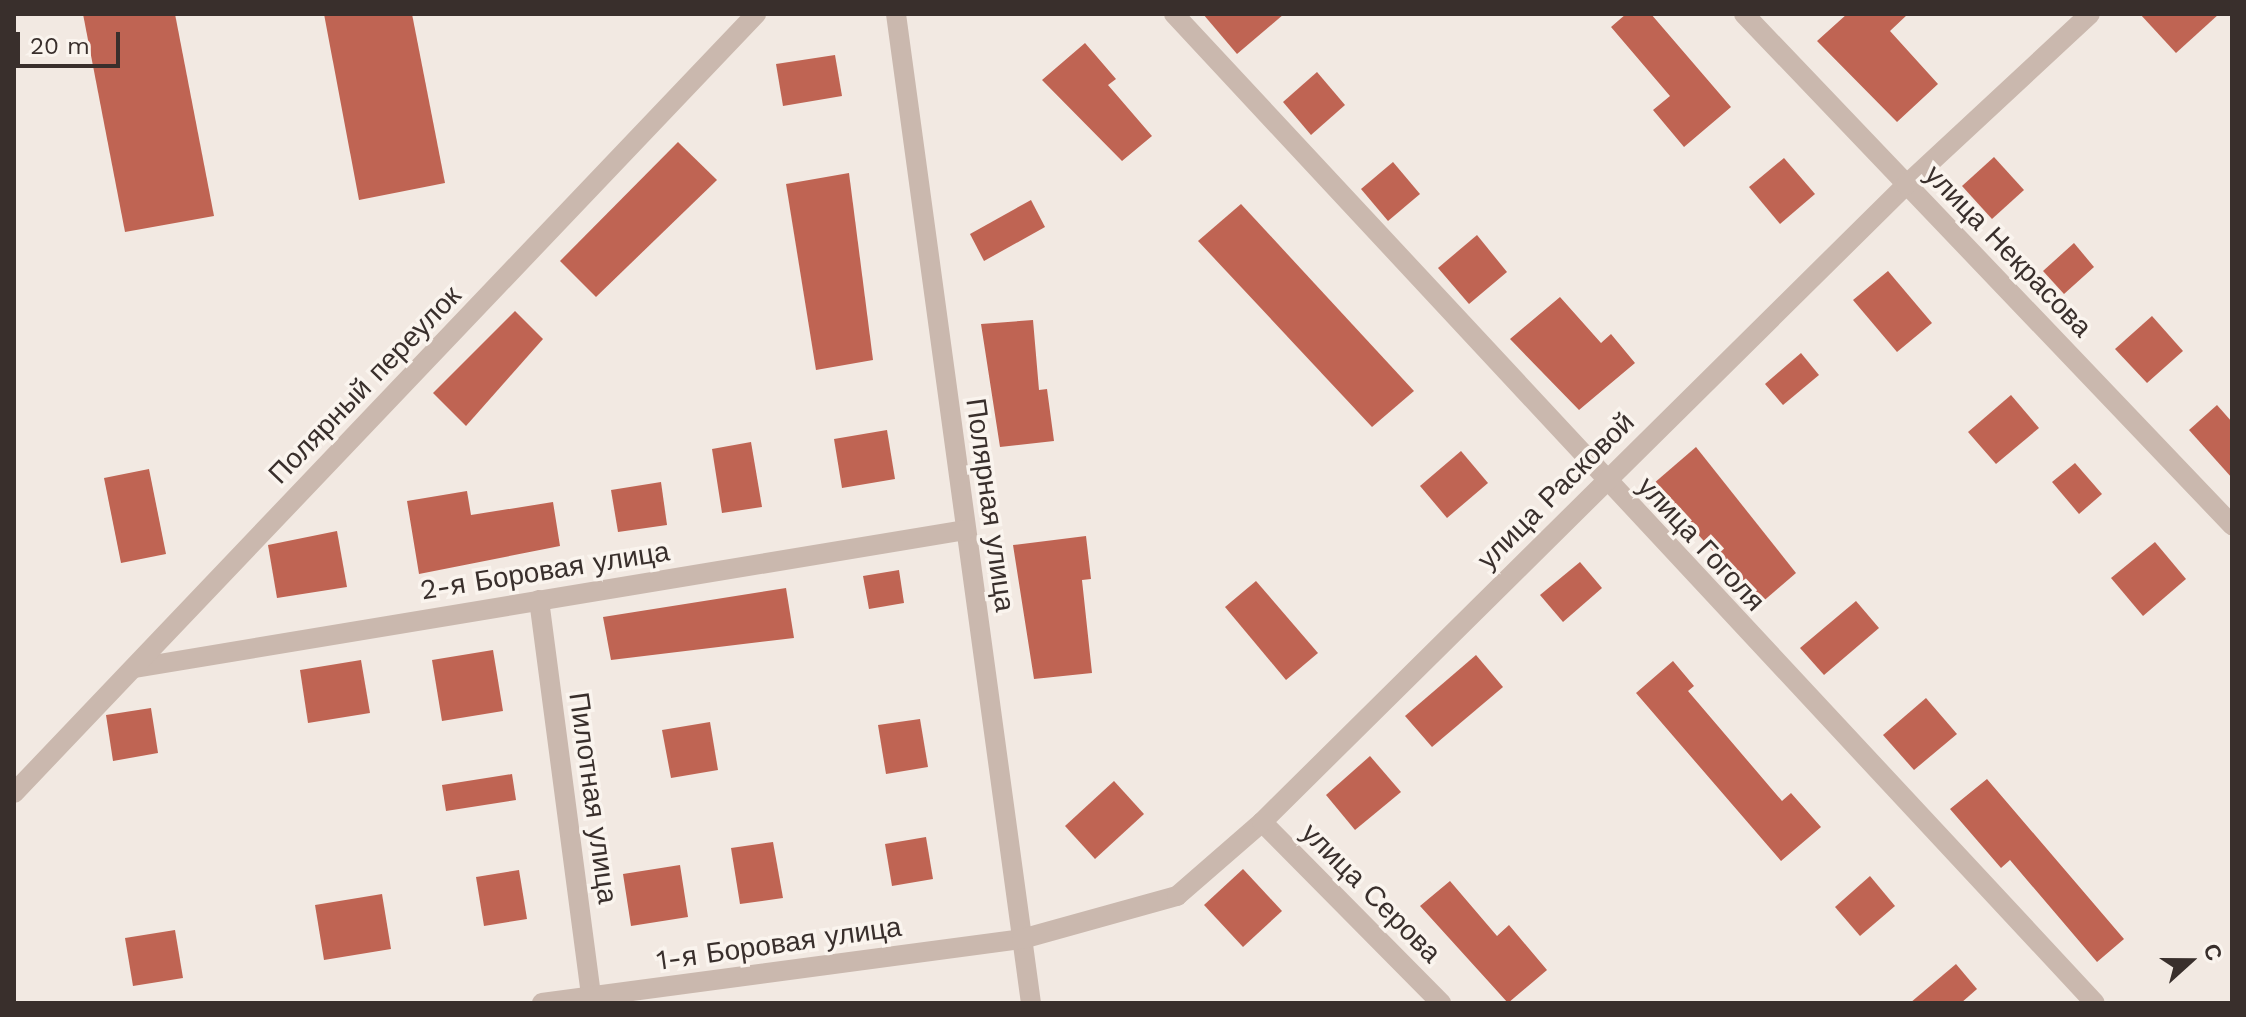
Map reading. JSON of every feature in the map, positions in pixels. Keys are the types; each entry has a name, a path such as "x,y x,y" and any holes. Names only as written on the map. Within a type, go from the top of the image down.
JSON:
{"street":[{"name":"Полярный переулок","path":"14,793 756,14"},
{"name":"Полярная улица","path":"896,14 1031,1003"},
{"name":"улица Гоголя","path":"1174,14 1605,483 2095,1003"},
{"name":"улица Некрасова","path":"1744,14 2232,525"},
{"name":"улица Расковой","path":"1022,939 1177,896 1262,822 1906,185 2090,14"},
{"name":"2-я Боровая улица","path":"135,668 965,530"},
{"name":"Пилотная улица","path":"539,600 592,1000"},
{"name":"улица Серова","path":"1262,822 1441,1003"},
{"name":"1-я Боровая улица","path":"542,1003 592,1000 1022,939"}],"building":[{"path":"83,14 175,14 214,216 125,232"},
{"path":"324,14 412,14 445,183 359,200"},
{"path":"1203,14 1284,14 1237,54"},
{"path":"1626,14 1651,14 1731,107 1684,147 1653,110 1670,96 1611,27"},
{"path":"1847,14 1908,14 1890,31 1938,84 1897,122 1817,41"},
{"path":"2140,14 2219,14 2176,53"},
{"path":"1085,43 1116,79 1108,85 1152,136 1122,161 1042,80"},
{"path":"835,55 842,96 783,106 776,64"},
{"path":"1317,72 1345,105 1311,135 1283,102"},
{"path":"678,142 717,180 596,297 560,261"},
{"path":"1994,157 2024,190 1992,219 1962,186"},
{"path":"1784,158 1815,194 1780,224 1749,187"},
{"path":"1393,162 1420,194 1388,221 1361,189"},
{"path":"849,173 873,360 816,370 786,184"},
{"path":"1031,200 1045,227 984,261 970,234"},
{"path":"1241,204 1414,391 1372,427 1198,241"},
{"path":"1477,235 1507,272 1469,304 1438,268"},
{"path":"2074,243 2094,267 2064,294 2043,271"},
{"path":"1888,271 1932,323 1897,352 1853,300"},
{"path":"1560,297 1601,343 1611,334 1635,363 1579,410 1510,339"},
{"path":"515,311 543,339 466,426 433,393"},
{"path":"2152,316 2183,351 2147,383 2115,349"},
{"path":"1033,320 1039,390 1047,389 1054,441 1000,447 981,324"},
{"path":"1801,353 1819,375 1783,405 1765,384"},
{"path":"2011,395 2039,428 1996,464 1968,432"},
{"path":"2217,405 2232,422 2232,478 2189,430"},
{"path":"887,430 895,479 842,488 834,439"},
{"path":"751,442 762,507 722,513 712,449"},
{"path":"1696,447 1796,573 1760,604 1653,484"},
{"path":"1461,451 1488,483 1447,518 1420,486"},
{"path":"2075,463 2102,494 2079,514 2052,482"},
{"path":"149,469 166,554 121,563 104,478"},
{"path":"661,482 667,525 618,532 611,490"},
{"path":"467,491 471,515 553,502 560,546 419,574 407,501"},
{"path":"337,531 347,587 277,598 268,545"},
{"path":"1086,536 1091,579 1082,580 1092,673 1034,679 1013,545"},
{"path":"2155,542 2186,579 2143,616 2111,578"},
{"path":"1580,562 1602,588 1563,622 1540,595"},
{"path":"899,570 904,603 869,609 863,576"},
{"path":"1256,581 1318,653 1286,680 1225,607"},
{"path":"786,588 794,638 611,660 603,617"},
{"path":"1856,601 1879,628 1824,675 1800,648"},
{"path":"493,650 503,711 442,721 432,660"},
{"path":"1476,655 1503,687 1432,747 1405,716"},
{"path":"361,660 370,713 308,723 300,670"},
{"path":"1673,661 1694,686 1688,691 1782,801 1791,793 1821,827 1781,861 1636,693"},
{"path":"1926,698 1957,734 1914,770 1883,735"},
{"path":"151,708 158,753 113,761 106,715"},
{"path":"920,719 928,767 886,774 878,725"},
{"path":"710,722 718,770 671,778 662,730"},
{"path":"1370,756 1401,792 1355,830 1326,795"},
{"path":"512,774 516,800 446,811 442,785"},
{"path":"1987,779 2124,939 2097,962 2010,860 2001,868 1950,809"},
{"path":"1114,781 1144,814 1095,859 1065,826"},
{"path":"926,837 933,879 892,886 885,844"},
{"path":"773,842 783,898 740,904 731,848"},
{"path":"680,865 688,917 631,926 623,874"},
{"path":"1243,869 1282,911 1243,947 1204,905"},
{"path":"519,870 527,919 484,926 476,877"},
{"path":"1870,876 1895,906 1860,936 1835,907"},
{"path":"1450,881 1497,936 1509,925 1547,970 1508,1003 1420,906"},
{"path":"382,894 391,949 324,960 315,905"},
{"path":"175,930 183,978 133,986 125,938"},
{"path":"1956,964 1977,989 1961,1003 1910,1003"}]}
